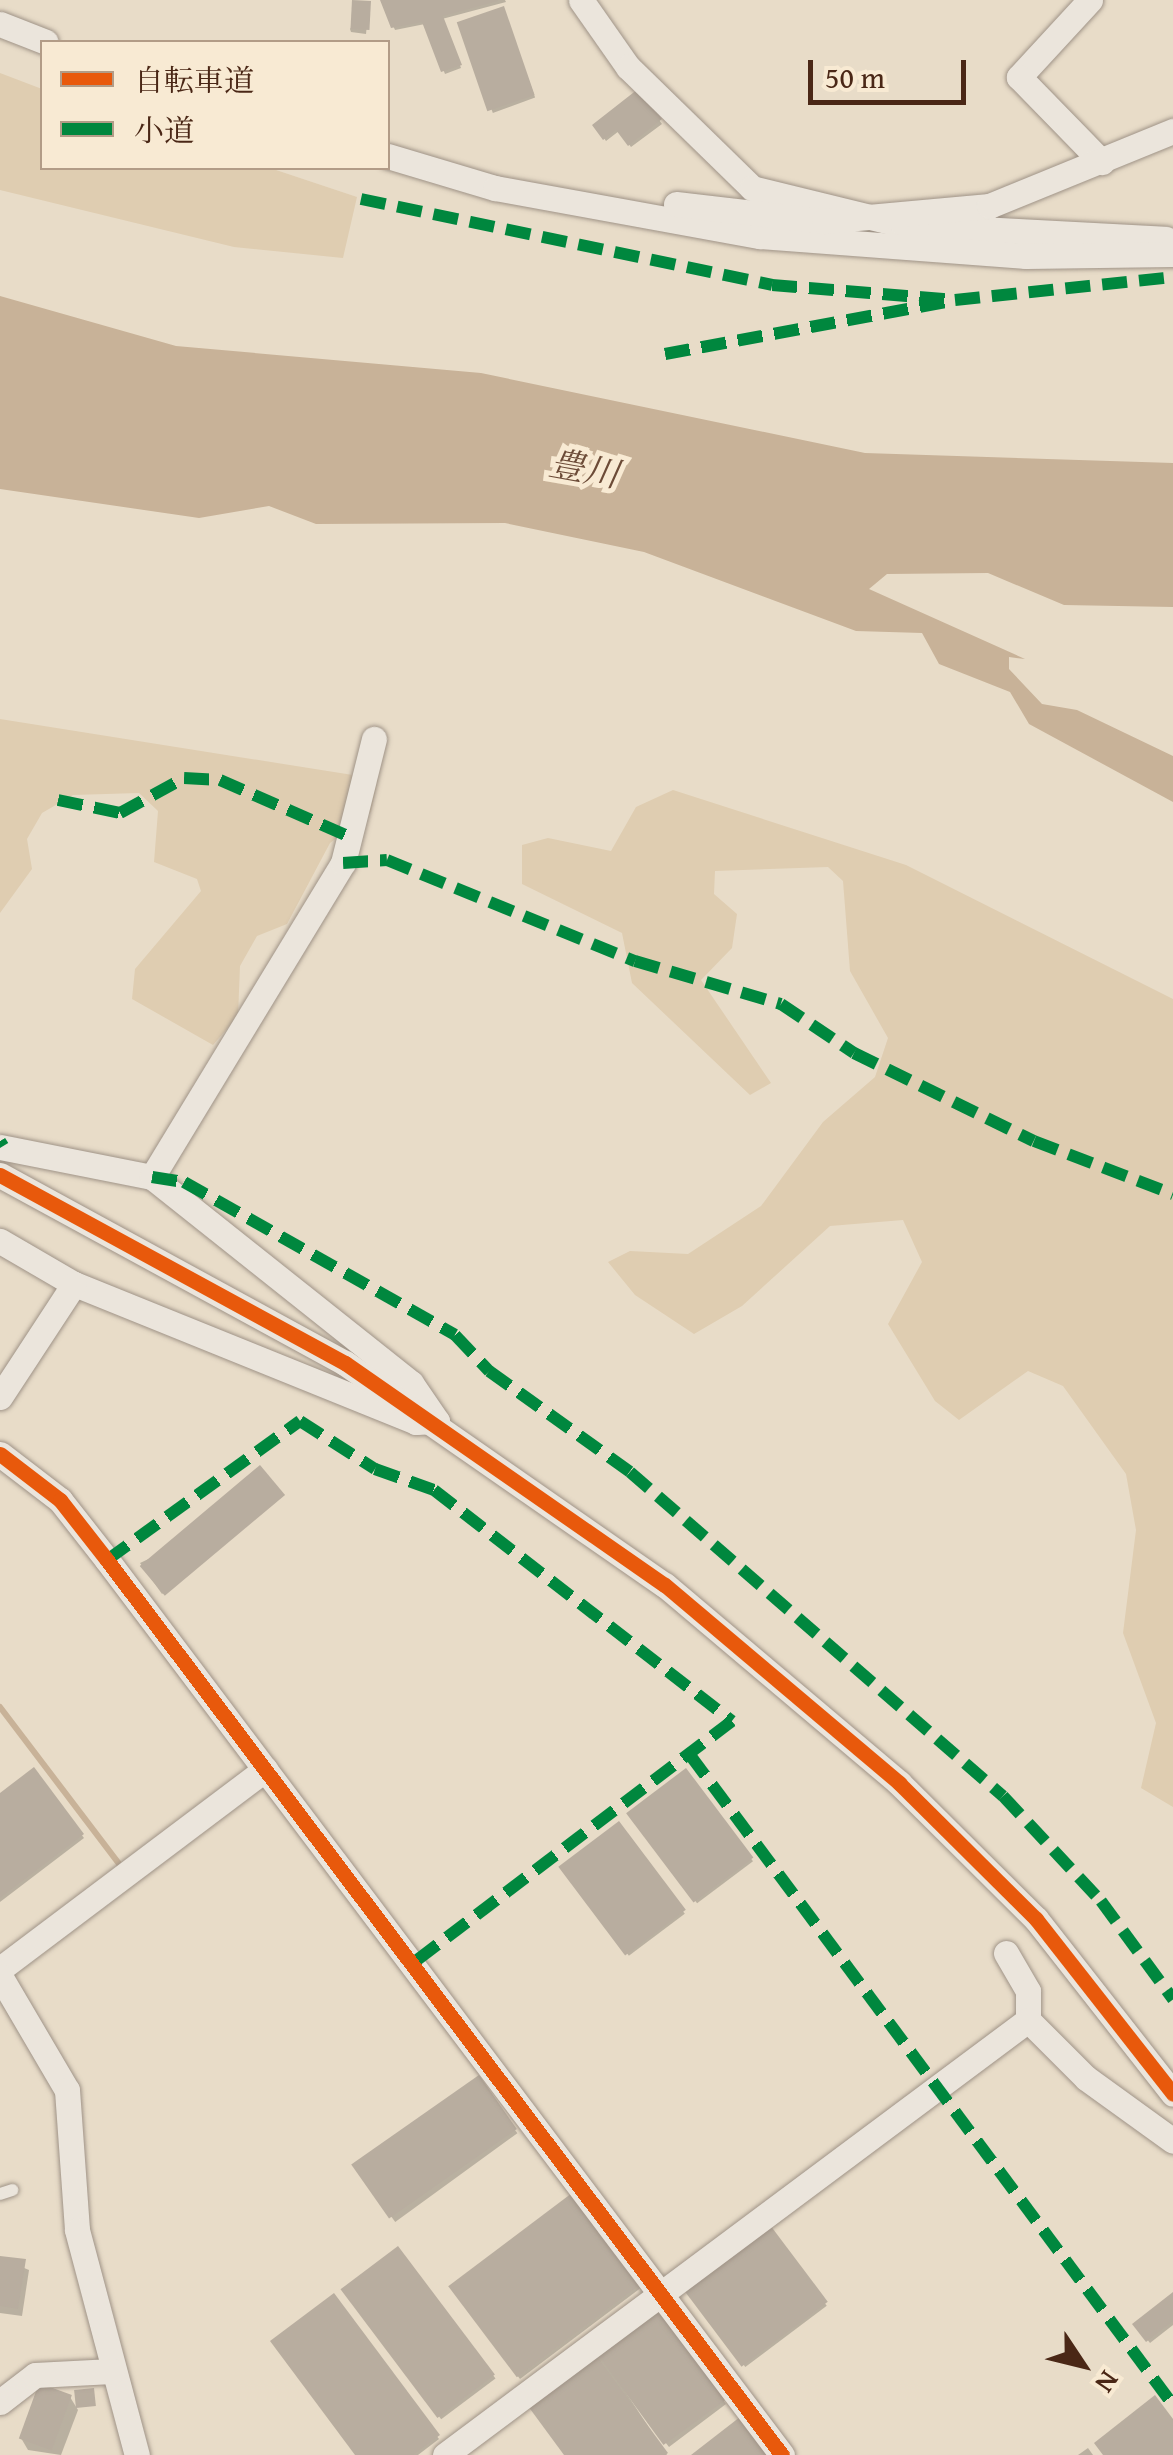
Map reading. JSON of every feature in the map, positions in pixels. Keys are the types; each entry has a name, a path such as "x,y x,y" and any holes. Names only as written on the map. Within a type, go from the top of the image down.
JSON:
{"street":[{"path":"581,0 628,67 728,172 752,188 903,225 1173,240"},
{"path":"1090,0 1019,78 1102,162"},
{"path":"0,24 41,40"},
{"path":"574,202 615,195 824,220 864,213 989,206 1173,131"},
{"path":"390,156 574,202 894,248 1173,254"},
{"path":"152,1178 343,863 374,739"},
{"path":"0,1146 152,1178 412,1383 437,1420"},
{"path":"0,1175 437,1420 665,1585 900,1783 1036,1919 1173,2094"},
{"path":"0,1241 74,1284 416,1422 437,1420"},
{"path":"0,1396 74,1284"},
{"path":"0,1454 60,1500 782,2455"},
{"path":"136,2455 78,2230 67,2090 0,1972 265,1769"},
{"path":"1006,1953 1028,1991 1028,2020 1086,2078 1173,2141"},
{"path":"445,2455 1028,2020"},
{"path":"0,2402 35,2375 112,2371"}],"shaded area":[{"path":"0,73 40,88 40,170 276,170 357,197 343,258 234,247 0,190"},
{"path":"0,719 378,779 371,812 330,843 287,924 257,936 240,966 238,1016 213,1045 132,999 135,969 201,891 197,879 154,862 158,811 139,793 73,795 42,813 27,839 32,869 0,913"},
{"path":"673,790 906,865 1173,999 1173,1807 1141,1788 1156,1723 1123,1633 1136,1530 1126,1474 1063,1386 1028,1371 959,1420 935,1401 888,1324 922,1262 903,1220 830,1226 742,1306 694,1334 635,1295 608,1262 630,1251 688,1254 761,1206 823,1122 875,1077 888,1038 850,971 843,881 828,867 715,871 714,894 737,914 732,948 701,980 771,1083 750,1095 632,983 622,933 522,884 522,845 548,838 611,851 636,807"}],"water":[{"name":"豊川","path":"0,296 176,346 481,373 865,453 1173,463 1173,607 1064,605 988,573 887,574 869,589 1025,659 1009,657 1009,669 1042,704 1077,710 1173,756 1173,802 1029,724 1010,692 939,664 922,633 856,631 644,552 505,523 316,524 269,506 199,518 0,489"}],"building":[{"path":"352,0 371,1 369,30 350,29"},
{"path":"380,0 498,1 443,16 462,65 441,72 422,22 391,28"},
{"path":"504,6 535,95 487,111 457,22"},
{"path":"638,89 662,119 628,146 616,130 603,140 592,125"},
{"path":"260,1465 285,1495 165,1596 140,1566"},
{"path":"34,1767 84,1834 0,1898 0,1793"},
{"path":"686,1768 753,1857 694,1903 626,1813"},
{"path":"619,1821 686,1910 625,1955 558,1867"},
{"path":"479,2075 517,2129 389,2219 351,2164"},
{"path":"576,2190 645,2281 517,2377 448,2286"},
{"path":"767,2221 828,2302 742,2367 681,2286"},
{"path":"398,2246 495,2375 437,2418 340,2289"},
{"path":"0,2256 26,2259 18,2309 0,2306"},
{"path":"1173,2292 1173,2321 1146,2342 1132,2324"},
{"path":"334,2293 440,2435 413,2455 355,2455 270,2341"},
{"path":"655,2304 725,2400 663,2445 594,2349"},
{"path":"593,2351 668,2453 564,2455 525,2402"},
{"path":"39,2383 72,2395 52,2450 19,2438"},
{"path":"94,2388 96,2406 76,2408 74,2390"},
{"path":"1155,2395 1173,2419 1173,2455 1103,2455 1094,2443"},
{"path":"740,2417 770,2455 691,2455"}],"waterway":[{"path":"0,1707 119,1864"}],"marked path":[{"path":"361,199 772,285 955,300"},
{"path":"665,354 955,300 1173,277"},
{"path":"58,800 120,813 184,778 220,780 350,837"},
{"path":"343,863 387,860 635,961 781,1004 854,1053 1034,1141 1173,1194"},
{"path":"0,1141 3,1146"},
{"path":"152,1177 184,1182 455,1335 489,1371 630,1472 1003,1796 1101,1901 1173,1999"},
{"path":"107,1560 300,1421 375,1469 434,1490 732,1721 412,1964"},
{"path":"690,1755 1173,2405"}],"cycle path":[{"path":"0,1175 345,1363 665,1585 899,1783 1036,1919 1173,2094"},
{"path":"0,1454 60,1500 107,1560 782,2455"}]}
